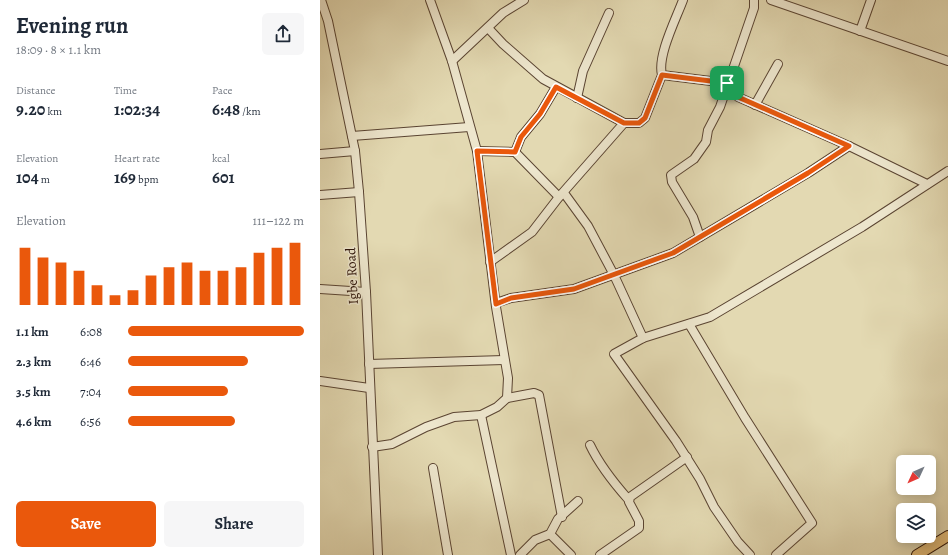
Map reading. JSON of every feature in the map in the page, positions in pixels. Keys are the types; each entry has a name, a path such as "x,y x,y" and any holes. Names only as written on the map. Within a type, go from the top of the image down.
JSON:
{"main road":[{"path":"917,555 948,536"}],"street":[{"name":"Igbe Road","path":"322,0 328,21 355,151 360,192 378,555"},
{"path":"430,0 452,61 469,127 477,151 490,262 508,378 507,398"},
{"path":"452,61 503,13 524,0"},
{"path":"488,28 503,44 543,79 624,123 639,123 645,118 662,75 661,70 664,53 683,0"},
{"path":"700,237 693,217 672,182 671,175 694,159 706,142 708,130 720,107 754,8 754,0"},
{"path":"771,0 948,61"},
{"path":"860,31 871,0"},
{"path":"577,98 583,71 609,13"},
{"path":"755,104 778,64"},
{"path":"662,75 727,83 738,97 849,146 927,184"},
{"path":"515,152 521,137 540,114 556,87"},
{"path":"490,262 532,232 561,195 624,123"},
{"path":"352,136 469,127"},
{"path":"496,304 511,298 574,289 673,253 808,173 849,146"},
{"path":"320,154 355,151"},
{"path":"477,151 515,152 561,195 588,226 614,275 643,338"},
{"path":"750,555 738,542 714,507 687,457 636,383 615,358 614,354 643,338 710,318 862,227 948,171"},
{"path":"320,195 360,192"},
{"path":"320,289 366,292"},
{"path":"689,324 745,418 812,523 776,555"},
{"path":"368,364 504,360"},
{"path":"320,381 369,388"},
{"path":"372,447 392,444 426,427 454,417 481,415 497,407 507,398 534,393 539,395 562,517"},
{"path":"481,415 511,555"},
{"path":"590,445 605,472 628,499 639,521 639,528 600,555"},
{"path":"628,499 687,457"},
{"path":"434,468 448,555"},
{"path":"520,555 535,540 550,534 554,524 578,500"},
{"path":"550,534 571,555"}],"route":[{"path":"662,75 727,83 738,97 849,146 808,173 673,253 574,289 511,298 496,304 477,151 515,152 521,137 540,114 556,87 624,123 639,123 645,118 662,75"}]}
